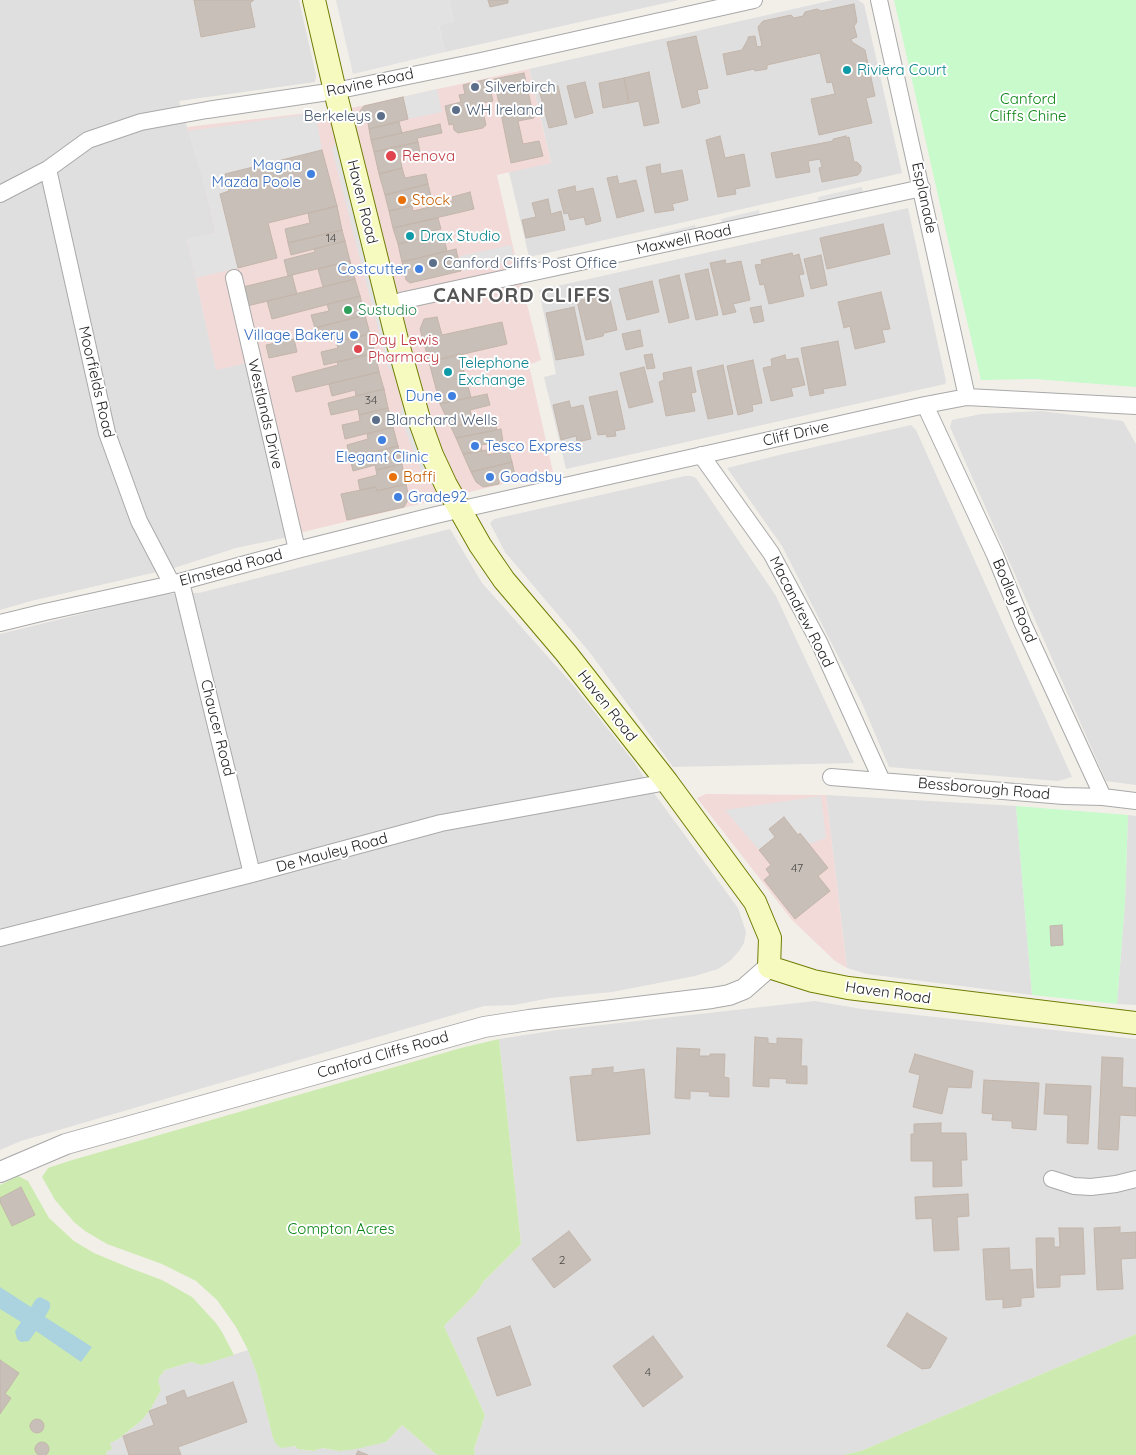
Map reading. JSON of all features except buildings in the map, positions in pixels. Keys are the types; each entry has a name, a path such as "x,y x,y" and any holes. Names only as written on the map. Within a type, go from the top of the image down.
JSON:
{"main road":[{"name":"Haven Road","path":"314,0 334,91 419,419 432,455 446,485 480,545 504,580 566,653 667,782 756,902 770,938 769,967 813,981 848,988 1136,1023"}],"street":[{"name":"Ravine Road","path":"0,194 48,169 88,140 141,122 334,91 481,61 754,0"},
{"name":"Esplanade","path":"879,0 967,396"},
{"name":"Moorfields Road","path":"48,169 107,433 139,521 177,583"},
{"name":"Maxwell Road","path":"388,304 922,188"},
{"name":"Westlands Drive","path":"234,278 296,550"},
{"name":"Cliff Drive","path":"461,509 967,396 1136,406"},
{"name":"Bodley Road","path":"925,405 995,555 1023,624 1103,796"},
{"name":"Macandrew Road","path":"701,455 771,552 819,642 882,781"},
{"name":"Elmstead Road","path":"0,623 177,583 296,550 461,509"},
{"name":"Chaucer Road","path":"177,583 252,874"},
{"name":"Bessborough Road","path":"832,777 1064,796 1103,796 1136,801"},
{"name":"De Mauley Road","path":"0,938 252,874 441,823 667,782"},
{"name":"Canford Cliffs Road","path":"0,1172 66,1144 484,1027 712,998 729,994 744,989 769,967"},
{"path":"1052,1179 1074,1186 1091,1187 1136,1179"}],"shaded area":[{"path":"0,0 299,0 316,75 315,82 179,101 203,179 216,233 187,239 216,369 247,363 288,537 236,548 174,568 0,610"},
{"path":"336,0 449,0 454,22 439,26 445,52 353,74"},
{"path":"449,0 679,0 445,52 439,25 454,22"},
{"path":"833,0 858,0 864,4 902,173 529,257 509,172 551,162 529,69"},
{"path":"529,69 551,163 497,175 541,360 529,365 553,472 299,533 247,363 216,370 187,239 216,232 203,179 187,127 351,108"},
{"path":"437,89 442,112 408,119 403,97"},
{"name":"Magna Mazda Poole","path":"315,113 322,150 220,194 238,268 196,278 187,239 216,232 203,179 188,131"},
{"path":"337,141 396,375 388,367 332,149"},
{"path":"862,187 863,193 819,203 818,197"},
{"path":"908,208 946,381 945,384 566,469 544,377 556,374 539,290"},
{"path":"759,210 760,216 723,225 721,219"},
{"path":"695,225 696,230 660,239 659,234"},
{"path":"511,245 514,260 464,271 460,256"},
{"path":"403,404 434,485 425,481 400,416"},
{"path":"1041,411 1123,421 1136,444 1136,785 1106,781 950,427 952,420 981,414"},
{"path":"911,425 916,430 1072,777 1058,781 889,767 862,703 782,546 727,468"},
{"path":"685,476 696,478 776,596 854,763 673,767 591,654 505,552 490,523 494,519"},
{"path":"450,529 482,583 573,685 634,762 654,793 738,908 746,932 744,943 739,951 731,960 718,969 695,976 612,992 550,998 514,1005 484,1006 21,1141 0,1150 0,634 163,594 199,593"},
{"path":"706,794 826,795 847,968 835,961 792,920 697,798"},
{"path":"826,795 1016,806 1032,995 867,974 847,968"},
{"path":"821,796 826,838 809,844 800,833 798,835 783,817 769,829 775,837 759,850 725,810"},
{"path":"1128,815 1136,816 1136,1005 1117,1004 1125,902"},
{"path":"815,1001 862,1009 1136,1039 1136,1334 861,1451 843,1455 475,1455 474,1449 485,1415 444,1326 478,1291 483,1282 521,1244 499,1039 557,1030"},
{"path":"248,1350 257,1374 273,1438 303,1450 313,1451 321,1448 340,1451 386,1442 402,1425 437,1455 107,1455 106,1452 112,1449 109,1443 117,1440 142,1420 150,1410 161,1390 158,1381 165,1370 191,1362 202,1365"}],"green space":[{"name":"Canford Cliffs Chine","path":"894,0 1136,0 1136,387 1035,379 981,380"},
{"path":"1016,806 1128,815 1125,902 1117,1004 1032,995"},
{"name":"Compton Acres","path":"499,1039 521,1244 483,1282 478,1291 444,1326 485,1415 474,1449 475,1455 437,1455 402,1425 386,1442 356,1449 340,1451 322,1448 313,1451 298,1449 295,1446 281,1448 273,1438 257,1374 248,1350 236,1327 217,1300 196,1281 162,1264 107,1244 85,1231 74,1222 55,1200 42,1177 48,1168 69,1161 461,1048"},
{"path":"18,1176 28,1181 49,1218 74,1241 94,1253 162,1280 192,1297 216,1323 234,1355 202,1365 191,1362 165,1370 158,1381 161,1390 150,1410 142,1420 117,1440 110,1443 112,1449 106,1452 107,1455 0,1455 0,1185"},
{"path":"1136,1334 1136,1455 843,1455 861,1451"}],"water":[{"path":"0,1287 31,1307 36,1299 40,1297 48,1301 50,1308 45,1317 92,1347 81,1362 36,1331 29,1341 21,1342 17,1339 15,1331 21,1322 0,1309"}],"place":[{"name":"Riviera Court","path":"847,70"},
{"name":"Silverbirch","path":"475,87"},
{"name":"WH Ireland","path":"456,110"},
{"name":"Berkeleys","path":"381,116"},
{"name":"Renova","path":"391,156"},
{"name":"Magna Mazda Poole","path":"311,174"},
{"name":"Stock","path":"402,200"},
{"name":"Drax Studio","path":"410,236"},
{"name":"Canford Cliffs Post Office","path":"433,263"},
{"name":"Costcutter","path":"419,269"},
{"name":"Sustudio","path":"348,310"},
{"name":"Village Bakery","path":"354,335"},
{"name":"Day Lewis Pharmacy","path":"358,349"},
{"name":"Telephone Exchange","path":"448,372"},
{"name":"Dune","path":"452,396"},
{"name":"Blanchard Wells","path":"376,420"},
{"name":"Elegant Clinic","path":"382,440"},
{"name":"Tesco Express","path":"475,446"},
{"name":"Baffi","path":"393,477"},
{"name":"Goadsby","path":"490,477"},
{"name":"Grade92","path":"398,497"}],"district":[{"name":"CANFORD CLIFFS","path":"522,296"}]}
